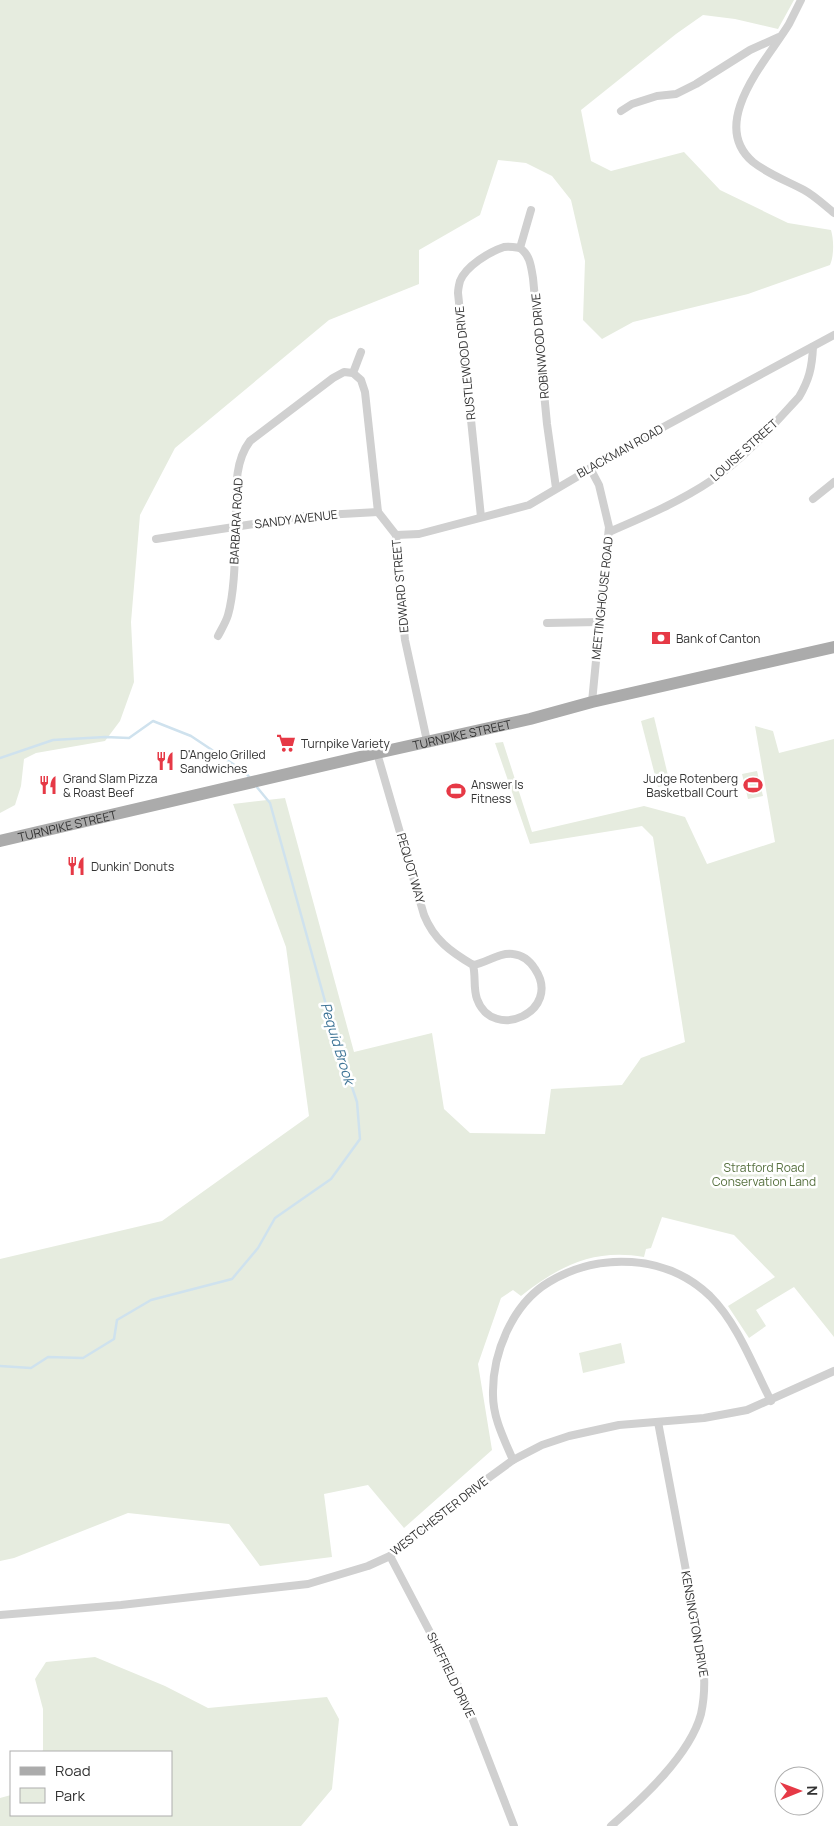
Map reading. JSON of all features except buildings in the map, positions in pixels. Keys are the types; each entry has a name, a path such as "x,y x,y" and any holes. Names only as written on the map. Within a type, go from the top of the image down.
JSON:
{"main road":[{"name":"TURNPIKE STREET","path":"0,841 834,647"}],"street":[{"path":"801,0 788,25 756,73 740,104 737,119 737,135 745,152 755,163 806,191 834,213"},
{"path":"621,111 632,104 658,96 676,94 696,84 750,50 780,36"},
{"path":"520,248 531,210"},
{"name":"RUSTLEWOOD DRIVE","path":"482,517 458,293 460,281 466,271 488,255 512,246 520,248"},
{"name":"ROBINWOOD DRIVE","path":"520,248 529,259 533,278 547,424 556,488"},
{"name":"BLACKMAN ROAD","path":"396,535 419,534 529,505 590,468 834,335"},
{"name":"LOUISE STREET","path":"609,532 640,518 713,479 740,457 799,397 812,368 813,347"},
{"path":"361,352 353,373 361,380 365,392 378,512"},
{"name":"BARBARA ROAD","path":"218,636 228,616 232,595 236,486 243,451 250,441 333,378 344,372 353,373"},
{"name":"MEETINGHOUSE ROAD","path":"590,468 599,485 609,522 592,702"},
{"path":"814,499 834,482"},
{"name":"SANDY AVENUE","path":"156,539 306,516 378,512"},
{"name":"EDWARD STREET","path":"378,512 396,535 405,640 427,741"},
{"path":"547,623 599,622"},
{"name":"PEQUOT WAY","path":"377,753 428,924 435,937 443,946 473,965"},
{"path":"505,954 522,956 533,966 538,974 541,994 538,1003 519,1019 503,1020 495,1018 482,1008 477,999 473,965 481,964 505,954"},
{"path":"513,1460 495,1416 492,1397 493,1374 498,1352 507,1329 532,1296 548,1282 587,1266 608,1261 650,1264 669,1270 690,1281 710,1296 742,1342 770,1400"},
{"name":"WESTCHESTER DRIVE","path":"0,1615 121,1605 308,1584 368,1566 390,1556 439,1514 513,1460 542,1445 569,1436 618,1425 728,1414 747,1410 834,1371"},
{"name":"KENSINGTON DRIVE","path":"611,1826 635,1805 674,1763 690,1738 700,1715 704,1695 705,1683 702,1661 658,1422"},
{"name":"SHEFFIELD DRIVE","path":"390,1556 464,1698 514,1826"}],"green space":[{"path":"0,0 794,0 778,29 735,19 703,15 676,34 581,110 591,161 611,171 684,152 720,190 788,223 831,230 833,248 830,265 748,294 633,322 602,339 583,320 585,261 571,200 552,176 526,163 498,160 480,215 419,250 419,284 329,320 175,448 140,515 131,622 134,682 120,721 105,741 36,753 24,759 21,786 15,805 0,813"},
{"path":"654,717 670,784 658,787 641,721"},
{"name":"Stratford Road Conservation Land","path":"755,726 773,731 779,753 834,739 834,1337 794,1287 756,1310 766,1326 749,1338 728,1306 775,1277 734,1235 662,1217 651,1248 646,1249 644,1257 609,1255 593,1257 563,1268 521,1296 513,1290 501,1298 478,1364 492,1450 404,1528 368,1485 324,1494 332,1557 260,1566 229,1524 128,1513 14,1558 0,1561 0,1259 162,1221 309,1116 286,947 233,804 285,798 354,1052 432,1033 444,1109 470,1133 545,1134 551,1089 622,1085 641,1058 685,1042 653,837 642,826 530,844 495,743 503,742 532,832 644,806 685,817 707,864 775,842"},
{"name":"Judge Rotenberg Basketball Court","path":"757,771 763,796 748,799 742,774"},
{"path":"621,1343 625,1363 583,1373 579,1353"},
{"path":"95,1657 165,1686 208,1708 327,1697 339,1719 332,1789 301,1826 0,1826 0,1798 10,1795 10,1816 172,1816 172,1751 42,1751 43,1709 35,1679 46,1662"}],"waterway":[{"name":"Pequid Brook","path":"0,758 53,740 105,737 129,738 153,721 191,736 245,772 250,778"},
{"name":"Pequid Brook","path":"0,1366 31,1368 48,1357 83,1358 114,1339 117,1320 151,1300 232,1279 258,1248 275,1218 331,1179 360,1139 357,1102 333,1030 270,803 256,786"}],"place":[{"name":"Bank of Canton","path":"661,638"},
{"name":"Turnpike Variety","path":"286,743"},
{"name":"D'Angelo Grilled Sandwiches","path":"165,761"},
{"name":"Grand Slam Pizza & Roast Beef","path":"48,785"},
{"name":"Judge Rotenberg Basketball Court","path":"753,785"},
{"name":"Answer Is Fitness","path":"456,791"},
{"name":"Dunkin' Donuts","path":"76,866"}]}
